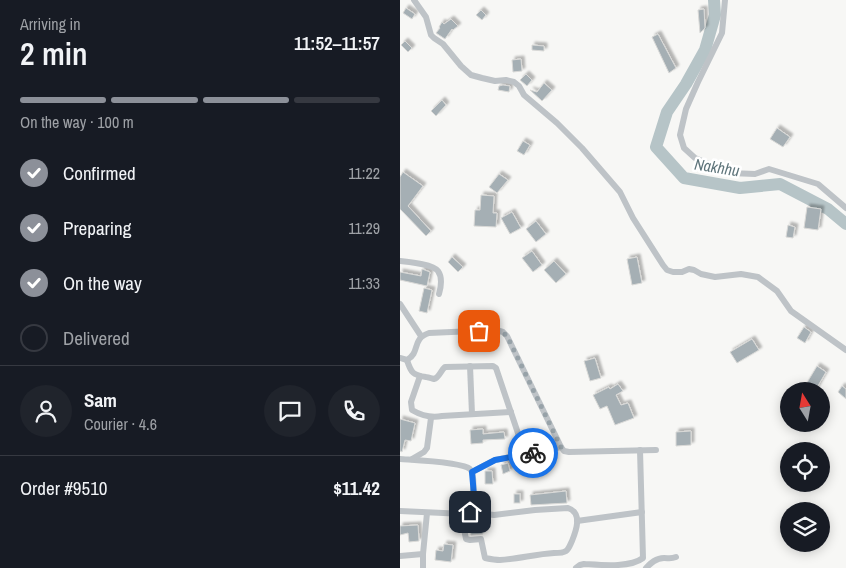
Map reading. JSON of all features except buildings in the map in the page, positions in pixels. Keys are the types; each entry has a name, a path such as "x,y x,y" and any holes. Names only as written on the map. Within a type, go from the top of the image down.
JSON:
{"street":[{"path":"414,0 426,17 431,35 443,44 460,66 472,75 482,78 514,82 519,86 524,95 557,123 582,148 620,192 633,218 667,270 682,272 689,269 715,277 741,274 758,277 777,292 792,311 846,350"},
{"path":"725,0 722,33 686,109 680,135 684,148 695,158 730,173 755,174 769,168 818,184 846,208"},
{"path":"400,261 432,266 438,271 441,281 440,294"},
{"path":"400,304 421,336"},
{"path":"400,358 407,360 411,358 421,336 429,333 496,330 502,332 507,336 564,450 569,452 656,450"},
{"path":"407,360 412,373 434,379 437,378 445,367 493,366 496,368 525,454"},
{"path":"470,366 472,414"},
{"path":"420,376 411,402 412,410 416,413 431,418 511,412"},
{"path":"411,460 427,448 431,418"},
{"path":"472,472 495,460 561,447"},
{"path":"576,568 584,564 617,567 640,561 643,558 640,450"},
{"path":"400,459 463,466 470,469 472,472 474,496 470,512"},
{"path":"400,511 461,514 470,512 494,515 568,508 572,509 578,521 569,549 562,553 500,560 485,558 481,539 466,539 461,514"},
{"path":"578,521 642,512"},
{"path":"423,568 428,513"},
{"path":"400,556 423,554"},
{"path":"646,568 656,559 676,557"},
{"path":"626,565 634,568"}],"waterway":[{"name":"Nakhhu","path":"714,0 715,15 705,50 686,84 667,112 656,147 684,178 740,188 780,184 828,209 846,224"}],"way so far":[{"path":"479,331 496,330 507,336 561,447 533,453"}],"route":[{"path":"470,512 474,496 472,472 495,460 533,453"}]}
